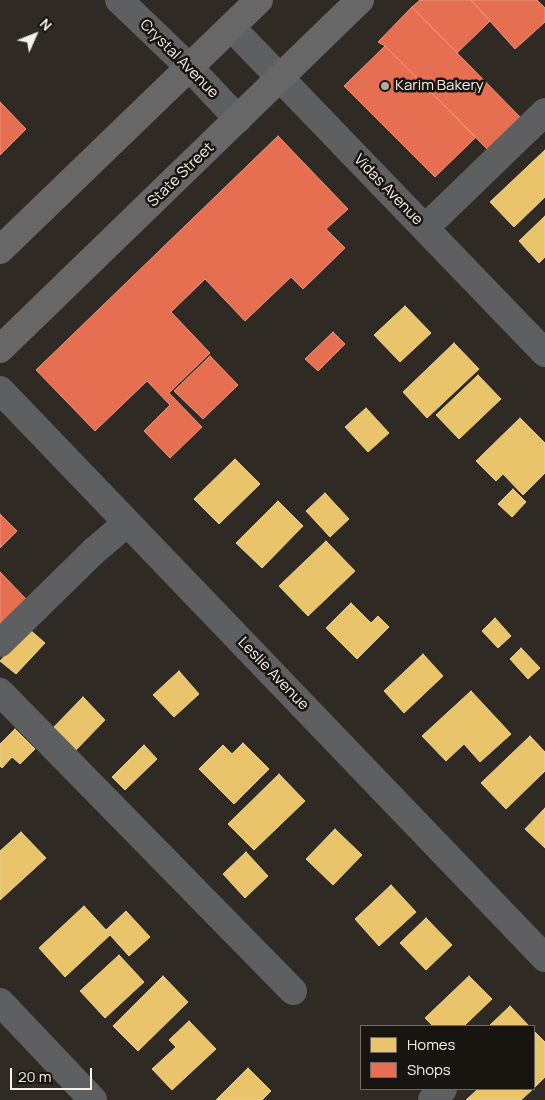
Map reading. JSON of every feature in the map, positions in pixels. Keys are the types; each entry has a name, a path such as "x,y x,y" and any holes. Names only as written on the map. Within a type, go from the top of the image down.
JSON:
{"main road":[{"path":"0,250 259,0"},
{"name":"State Street","path":"0,349 360,0"}],"street":[{"name":"Crystal Avenue","path":"119,0 190,68 238,119"},
{"name":"Vidas Avenue","path":"230,27 545,352"},
{"path":"425,228 545,112"},
{"name":"Leslie Avenue","path":"0,390 545,958"},
{"path":"0,643 127,522"},
{"path":"0,692 293,991"},
{"path":"0,1002 94,1100"},
{"path":"432,1100 443,1090"}],"building: Homes":[{"path":"545,150 545,197 514,227 490,202"},
{"path":"545,216 545,257 539,263 519,241"},
{"path":"405,306 431,333 400,362 374,335"},
{"path":"454,343 479,369 427,418 403,392"},
{"path":"478,375 501,399 459,439 436,415"},
{"path":"366,408 389,433 368,452 345,427"},
{"path":"520,418 545,443 545,473 523,495 503,474 496,481 476,461"},
{"path":"235,459 260,484 219,524 194,499"},
{"path":"513,489 526,502 512,517 498,504"},
{"path":"325,493 349,519 330,537 306,511"},
{"path":"278,501 303,526 262,568 236,543"},
{"path":"326,541 355,571 308,616 279,586"},
{"path":"351,603 371,623 378,616 389,627 357,659 326,628"},
{"path":"495,618 511,636 498,648 482,631"},
{"path":"29,629 45,643 16,674 0,661"},
{"path":"521,648 540,668 528,679 510,659"},
{"path":"423,654 443,676 404,713 384,691"},
{"path":"179,671 199,694 174,717 153,695"},
{"path":"471,691 511,734 480,762 464,744 446,761 422,736"},
{"path":"83,697 105,720 74,752 51,730"},
{"path":"15,729 35,749 20,764 12,757 2,768 0,766 0,744"},
{"path":"530,736 545,752 545,771 506,809 481,783"},
{"path":"243,743 269,769 234,804 199,769 223,745 232,754"},
{"path":"144,745 157,759 125,790 112,777"},
{"path":"279,774 305,801 254,850 228,824"},
{"path":"545,808 545,848 525,829"},
{"path":"335,829 362,855 333,885 306,859"},
{"path":"21,832 46,858 0,900 0,851"},
{"path":"246,852 268,876 245,898 223,874"},
{"path":"391,885 416,912 379,946 355,919"},
{"path":"84,906 106,930 126,911 150,937 129,956 110,935 65,977 39,948"},
{"path":"426,918 452,945 426,970 400,943"},
{"path":"119,955 144,982 105,1018 80,991"},
{"path":"163,976 188,1002 138,1051 113,1026"},
{"path":"469,976 492,999 465,1025 432,1025 425,1018"},
{"path":"510,1006 528,1025 490,1025"},
{"path":"189,1021 216,1049 172,1090 152,1069 176,1047 169,1040"},
{"path":"535,1032 545,1042 545,1077 535,1087"},
{"path":"248,1068 271,1091 262,1100 216,1100"},
{"path":"477,1090 532,1090 521,1100 466,1100"}],"building: Shops":[{"path":"420,0 471,0 490,21 457,53 412,7"},
{"path":"471,0 537,0 545,8 545,22 515,49"},
{"path":"412,7 522,119 490,152 385,46 378,42"},
{"path":"385,46 476,137 435,177 344,86"},
{"path":"0,102 26,129 0,155"},
{"path":"278,136 348,209 326,229 345,248 303,289 291,277 245,321 205,279 171,312 210,353 169,393 202,427 170,458 144,431 170,405 147,381 95,431 36,370"},
{"path":"333,332 345,344 318,371 305,359"},
{"path":"210,356 238,385 203,419 174,391"},
{"path":"0,514 17,531 0,548"},
{"path":"0,572 27,600 0,626"}],"place":[{"name":"Karim Bakery","path":"385,86"}]}
